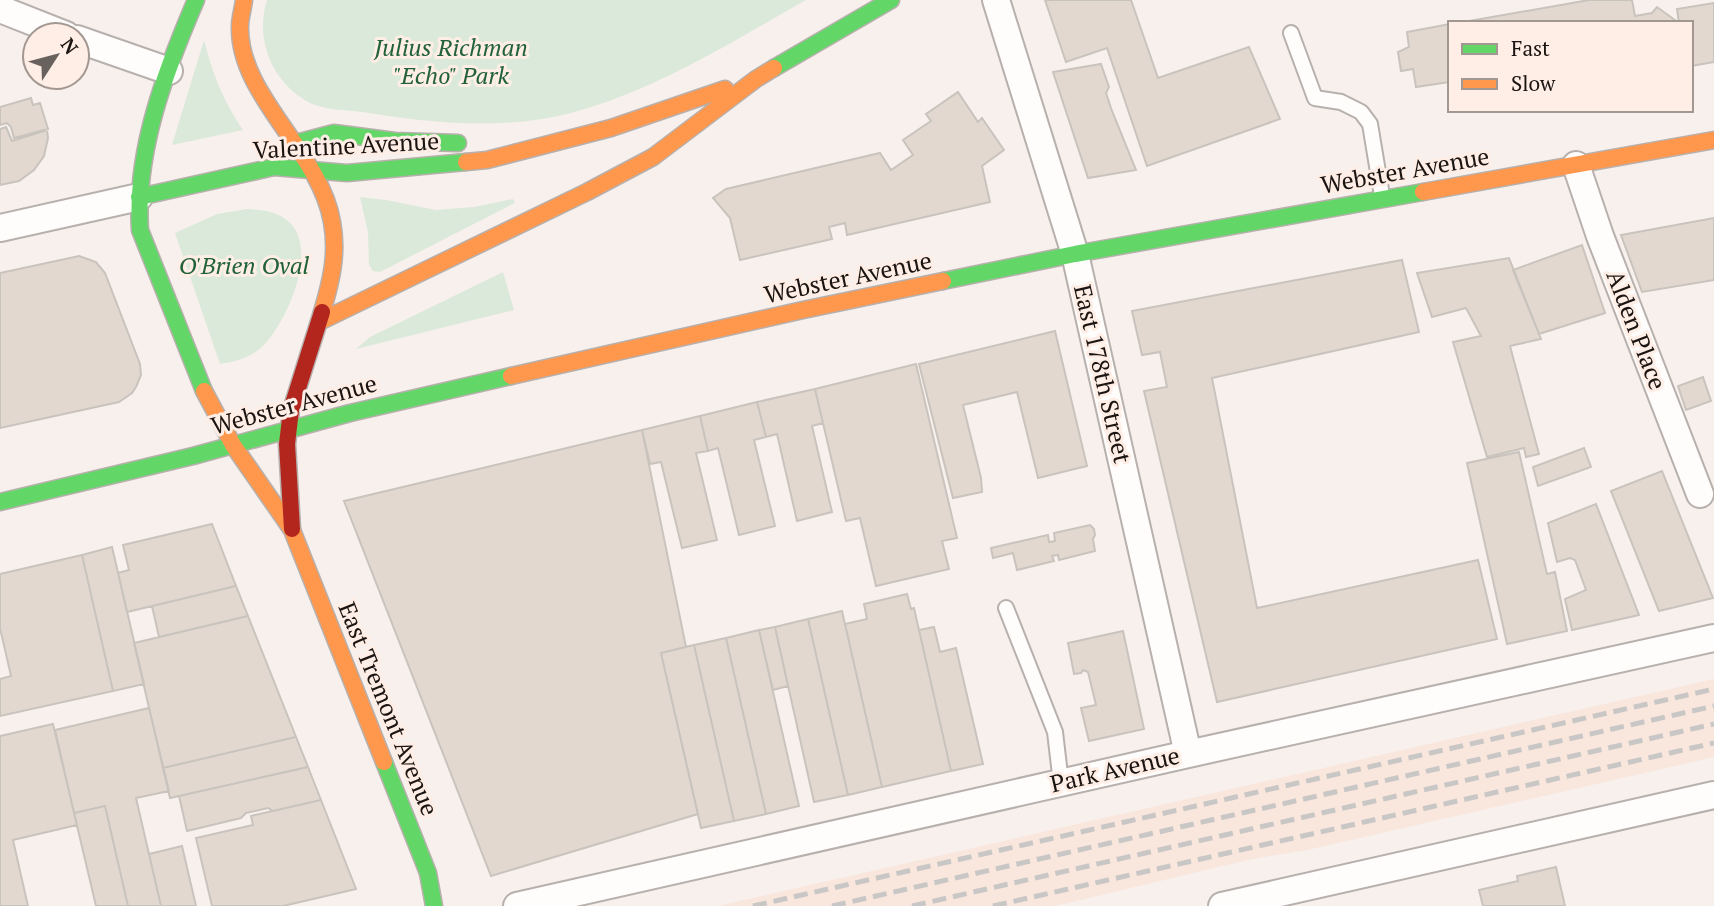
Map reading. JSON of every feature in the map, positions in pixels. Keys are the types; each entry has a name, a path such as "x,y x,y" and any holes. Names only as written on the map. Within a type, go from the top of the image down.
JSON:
{"main road":[{"name":"East Tremont Avenue","path":"196,0 169,71 145,158 137,210 140,230 205,394 233,445 292,530 428,873 434,906"},
{"name":"East Tremont Avenue","path":"243,0 239,24 242,55 264,99 312,170 325,197 335,234 334,269 291,410 288,429 292,530"},
{"name":"Valentine Avenue","path":"319,322 653,158 756,79 891,0"},
{"name":"Valentine Avenue","path":"139,197 274,167 347,173 487,159 611,128 756,79"},
{"path":"296,144 334,134 395,141 474,142"},
{"name":"Webster Avenue","path":"0,502 233,445 350,412 1074,254 1714,140"},
{"path":"496,142 555,141"}],"street":[{"name":"East 178th Street","path":"996,0 1074,254 1188,754"},
{"path":"0,9 30,21"},
{"path":"91,44 169,71"},
{"name":"Alden Place","path":"1576,165 1600,236 1700,494"},
{"path":"0,228 139,197"},
{"name":"Park Avenue","path":"517,906 1714,638"},
{"path":"1222,906 1714,795"}],"lane":[{"path":"1291,33 1315,97 1341,102 1361,112 1370,124 1382,198"},
{"path":"1006,608 1055,732 1061,783"}],"shaded area":[{"path":"1714,679 1714,757 1307,850 1252,859 1055,906 718,906"}],"green space":[{"name":"Julius Richman \"Echo\" Park","path":"267,0 806,0 673,74 617,98 560,116 475,124 419,120 328,108 310,103 286,85 270,59 263,30"},
{"path":"204,40 219,87 243,130 172,145"},
{"path":"360,197 436,210 474,207 513,199 515,203 380,272 373,271 369,265 368,232"},
{"name":"O'Brien Oval","path":"247,209 274,213 288,221 297,233 301,248 301,266 290,302 264,345 244,358 220,364 175,233 217,214"},
{"path":"503,272 514,310 356,349 370,337"}],"building":[{"path":"1045,0 1131,0 1158,78 1249,47 1280,119 1147,166 1107,48 1066,62"},
{"path":"1589,0 1632,0 1635,16 1652,13 1657,7 1676,21 1469,21"},
{"path":"1714,3 1714,62 1693,66 1693,21 1679,21 1677,9"},
{"path":"1448,24 1448,82 1416,87 1413,69 1401,71 1398,52 1409,47 1407,32"},
{"path":"1101,64 1109,87 1106,93 1136,170 1088,178 1053,72"},
{"path":"958,92 978,122 982,118 1004,150 982,166 990,202 847,235 845,223 829,227 832,239 740,260 730,218 713,198 726,189 880,153 891,170 913,155 903,140 931,121 926,114"},
{"path":"31,98 33,105 40,103 48,129 14,138 7,123 0,125 0,107"},
{"path":"6,127 12,141 47,130 48,138 44,156 34,170 19,181 0,185 0,129"},
{"path":"1714,218 1714,280 1642,292 1621,235"},
{"path":"1582,245 1605,313 1539,334 1513,270"},
{"path":"79,256 96,262 105,273 140,364 141,375 136,387 119,402 0,428 0,273"},
{"path":"1509,258 1541,339 1510,346 1539,454 1526,457 1524,448 1487,457 1453,342 1481,336 1466,308 1432,317 1417,273"},
{"path":"1402,260 1419,332 1212,378 1257,608 1478,560 1497,639 1217,702 1144,391 1167,387 1160,352 1142,355 1132,311"},
{"path":"1055,331 1087,466 1038,478 1017,392 963,405 982,492 953,498 919,364"},
{"path":"916,364 957,538 942,541 949,569 876,586 860,518 846,521 815,389"},
{"path":"1703,377 1711,401 1686,410 1678,386"},
{"path":"815,389 823,423 812,426 832,512 797,521 777,434 766,437 757,402"},
{"path":"757,402 766,437 754,440 775,526 739,535 718,448 708,451 700,416"},
{"path":"700,416 708,451 696,453 717,540 682,548 661,462 650,464 642,430"},
{"path":"642,430 686,647 661,653 698,814 491,876 344,501"},
{"path":"1584,448 1591,467 1538,486 1533,467"},
{"path":"1519,452 1547,574 1555,572 1567,631 1507,644 1467,463"},
{"path":"1662,471 1713,598 1659,611 1611,491"},
{"path":"1596,504 1639,615 1572,630 1565,599 1586,590 1575,560 1570,558 1557,562 1548,523"},
{"path":"212,524 236,586 127,612 118,573 129,570 123,545"},
{"path":"1090,525 1094,529 1095,551 1059,560 1058,555 1052,556 1054,561 1017,570 1013,553 993,558 991,548 1048,535 1049,542 1055,541 1054,533"},
{"path":"112,547 144,684 113,691 82,555"},
{"path":"82,555 113,691 0,716 0,679 11,676 0,628 0,574"},
{"path":"236,586 248,616 159,637 152,606"},
{"path":"907,594 911,609 914,608 951,771 882,787 845,624 867,619 864,604"},
{"path":"842,611 882,787 848,795 808,619"},
{"path":"248,616 296,737 163,768 134,643"},
{"path":"808,619 848,795 814,802 775,627"},
{"path":"775,627 788,686 773,690 759,630"},
{"path":"934,627 940,652 956,648 983,764 951,771 919,630"},
{"path":"759,630 799,806 766,814 726,638"},
{"path":"1123,631 1144,729 1089,741 1081,708 1096,705 1088,672 1083,670 1074,674 1068,643"},
{"path":"726,638 766,814 734,821 694,645"},
{"path":"694,645 734,821 701,828 661,653"},
{"path":"149,708 169,791 136,798 161,906 128,906 105,806 74,813 55,730"},
{"path":"53,724 77,825 13,840 28,906 0,906 0,736"},
{"path":"296,737 308,767 170,798 163,768"},
{"path":"308,767 321,800 273,811 268,808 246,813 241,818 187,831 179,796"},
{"path":"321,800 356,889 283,906 212,906 196,838 253,825 251,816"},
{"path":"105,806 128,906 96,906 74,813"},
{"path":"182,846 196,906 161,906 149,854"},
{"path":"1556,867 1565,906 1483,906 1479,890 1518,881 1517,876"}],"railway":[{"path":"753,906 1714,689"},
{"path":"832,906 1714,706"},
{"path":"912,906 1714,724"},
{"path":"993,906 1714,743"}],"traffic: fast":[{"path":"196,0 173,55 154,112 142,171 140,230 204,391"},
{"path":"774,68 891,0"},
{"path":"296,143 334,133 395,141 458,143"},
{"path":"139,197 274,167 347,173 466,162"},
{"path":"943,281 1075,254 1423,192"},
{"path":"0,502 193,456 350,413 511,376"},
{"path":"384,762 428,873 434,906"}],"traffic: slow":[{"path":"244,0 240,26 243,52 252,76 312,171 325,196 332,222 333,268 322,312"},
{"path":"319,322 587,192 653,157 774,68"},
{"path":"466,162 487,160 611,128 725,89"},
{"path":"1423,192 1714,140"},
{"path":"511,376 943,281"},
{"path":"204,391 233,445 292,530 384,762"}],"traffic: jam":[{"path":"292,529 287,444 291,410 322,312"}]}
